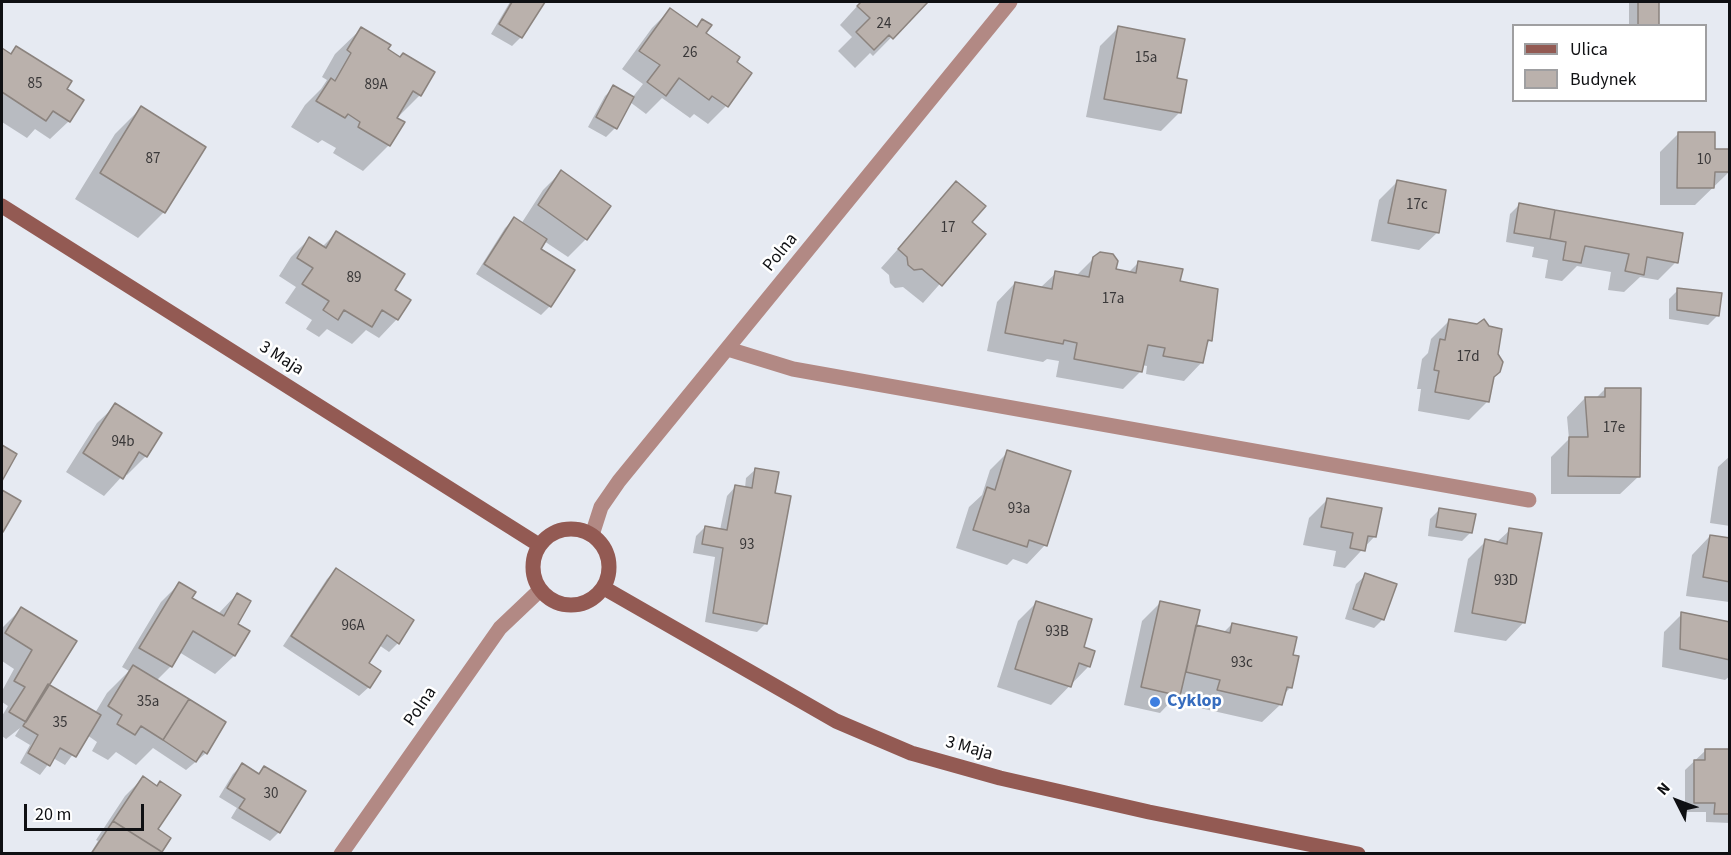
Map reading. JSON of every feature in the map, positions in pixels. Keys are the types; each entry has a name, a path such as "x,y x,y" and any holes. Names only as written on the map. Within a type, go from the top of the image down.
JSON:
{"street":[{"name":"Polna","path":"592,535 601,507 619,481 1011,2"},
{"name":"3 Maja","path":"2,206 539,545"},
{"path":"728,349 793,369 1529,500"},
{"path":"558,530 581,530 592,535 607,553 608,577 604,588 585,603 572,605 551,601 540,590 533,568 539,545 558,530"},
{"name":"3 Maja","path":"604,588 836,721 911,753 1000,778 1126,807 1333,851 1358,854"},
{"name":"Polna","path":"341,854 500,628 521,611 540,590"}],"building":[{"path":"512,2 545,2 522,38 499,24"},
{"path":"861,2 928,2 893,39 889,35 874,50 856,32 870,18 857,6"},
{"path":"1638,2 1659,2 1659,24 1638,24"},
{"path":"670,8 697,27 702,19 712,25 706,33 740,57 737,62 752,73 728,107 712,96 709,100 679,78 666,96 647,82 660,65 639,51"},
{"path":"1118,26 1185,39 1177,78 1187,80 1181,113 1104,99"},
{"path":"361,27 391,45 388,49 400,57 403,53 435,72 421,96 413,91 397,118 405,122 390,146 358,127 360,122 348,114 345,118 316,101 331,78 335,81 351,53 347,50"},
{"path":"16,46 72,81 67,89 84,100 70,122 53,111 46,121 2,92 2,48 11,54"},
{"path":"613,85 634,97 617,129 596,117"},
{"path":"141,106 206,147 165,213 100,173"},
{"path":"1678,132 1715,132 1715,149 1730,149 1730,172 1715,172 1714,188 1677,188"},
{"path":"561,170 611,206 587,240 538,205"},
{"path":"1397,180 1446,190 1439,233 1388,223"},
{"path":"956,181 986,206 972,222 986,234 942,286 922,269 914,270 908,265 907,257 898,249"},
{"path":"1519,203 1555,210 1550,239 1514,233"},
{"path":"1555,210 1683,233 1678,263 1647,257 1644,275 1625,271 1629,254 1585,246 1581,263 1563,260 1566,242 1550,239"},
{"path":"514,217 547,239 541,249 575,270 551,307 484,264"},
{"path":"336,231 405,274 395,290 411,300 398,320 382,310 372,327 344,310 338,320 323,310 329,301 302,284 313,268 297,258 309,237 326,248"},
{"path":"1100,252 1113,254 1118,261 1116,269 1136,273 1138,261 1183,269 1180,281 1218,289 1212,341 1208,340 1203,363 1163,356 1165,348 1148,345 1142,372 1074,359 1077,343 1064,340 1063,344 1005,333 1015,282 1052,289 1055,271 1089,277 1093,257"},
{"path":"1677,288 1722,293 1719,316 1677,310"},
{"path":"1449,319 1477,324 1484,319 1489,326 1502,329 1498,354 1503,362 1500,372 1494,377 1489,402 1435,392 1439,371 1434,370 1440,339 1445,340"},
{"path":"1605,388 1641,388 1640,477 1568,476 1569,437 1588,437 1585,397 1605,397"},
{"path":"115,403 162,433 147,457 139,452 123,479 83,453"},
{"path":"2,445 17,454 2,481"},
{"path":"1007,450 1071,471 1047,546 1029,540 1027,547 973,530 987,487 995,490"},
{"path":"755,468 779,472 775,493 791,496 767,624 713,613 723,548 702,544 705,526 727,530 735,485 752,488"},
{"path":"2,490 21,501 3,532 2,531"},
{"path":"1327,498 1382,508 1376,537 1368,536 1365,551 1350,548 1353,533 1321,527"},
{"path":"1439,508 1476,514 1472,533 1436,527"},
{"path":"1509,528 1542,533 1525,623 1472,613 1485,539 1507,544"},
{"path":"1710,535 1730,538 1730,582 1703,577"},
{"path":"336,568 414,620 399,644 387,635 369,663 381,671 370,688 291,636"},
{"path":"1365,573 1397,584 1384,620 1353,609"},
{"path":"179,582 196,592 192,598 224,616 237,593 251,601 238,624 250,631 235,656 193,631 172,667 139,648"},
{"path":"1036,601 1092,619 1084,647 1095,651 1090,667 1079,663 1071,687 1015,669"},
{"path":"1160,601 1200,610 1180,696 1141,687"},
{"path":"21,607 77,641 26,722 9,712 25,687 14,681 32,650 5,633"},
{"path":"1681,612 1730,622 1730,660 1680,649"},
{"path":"1232,623 1297,637 1293,655 1299,656 1292,688 1287,687 1282,705 1217,690 1220,680 1186,672 1196,625 1230,633"},
{"path":"133,665 189,699 163,740 141,726 135,735 117,724 122,715 108,706"},
{"path":"48,684 101,715 76,757 60,748 50,766 28,753 38,735 23,726"},
{"path":"189,699 226,722 207,754 203,751 196,762 163,740"},
{"path":"1705,749 1730,749 1730,814 1714,814 1715,803 1694,803 1694,760 1705,760"},
{"path":"242,763 259,774 264,766 306,791 280,833 239,808 245,799 227,788"},
{"path":"143,776 157,786 160,781 181,795 158,829 171,838 162,852 113,821"},
{"path":"113,821 162,852 161,854 91,854"}],"place":[{"name":"Cyklop","path":"1155,702"}]}
